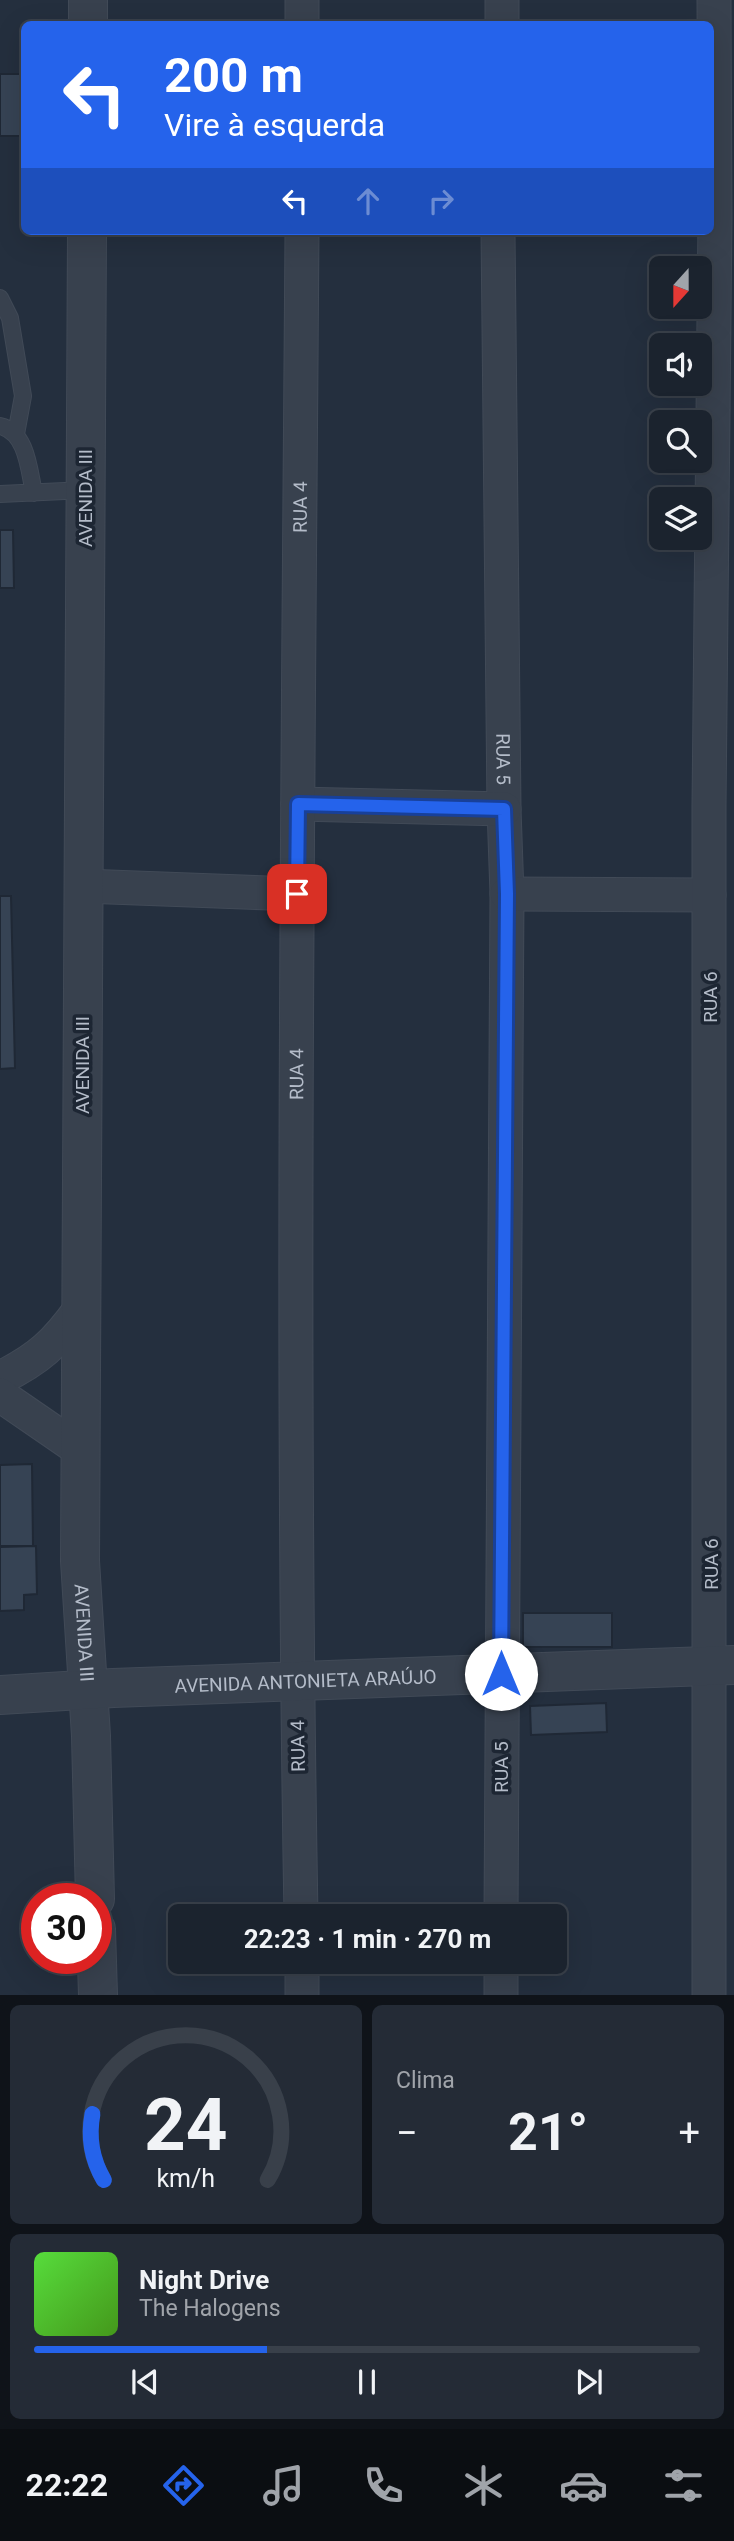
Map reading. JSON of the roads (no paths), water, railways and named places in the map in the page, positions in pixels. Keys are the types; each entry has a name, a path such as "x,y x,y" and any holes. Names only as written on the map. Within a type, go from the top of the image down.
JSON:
{"street":[{"path":"88,0 88,21"},
{"path":"302,0 302,21"},
{"path":"502,0 502,21"},
{"name":"RUA 6","path":"714,0 714,21"},
{"name":"RUA 6","path":"709,1995 722,1666 709,895 722,806 725,217 714,135"},
{"name":"AVENIDA III","path":"87,235 80,1561 88,1690 94,1883"},
{"name":"RUA 4","path":"301,1904 297,894 302,235"},
{"name":"RUA 5","path":"498,235 507,894 501,1904"},
{"path":"298,804 504,809"},
{"path":"83,886 297,894"},
{"path":"507,894 709,895"},
{"path":"0,1378 42,1354 60,1338 81,1308"},
{"path":"0,1395 80,1450"},
{"name":"AVENIDA ANTONIETA ARAÚJO","path":"0,1695 722,1666"},
{"path":"97,1974 98,1995"},
{"path":"302,1974 302,1995"},
{"path":"501,1974 501,1995"}],"lane":[{"path":"0,298 10,318 23,396 16,434"},
{"path":"0,359 17,358"},
{"path":"0,426 16,434 27,455 34,493"},
{"path":"0,494 86,490"}]}
